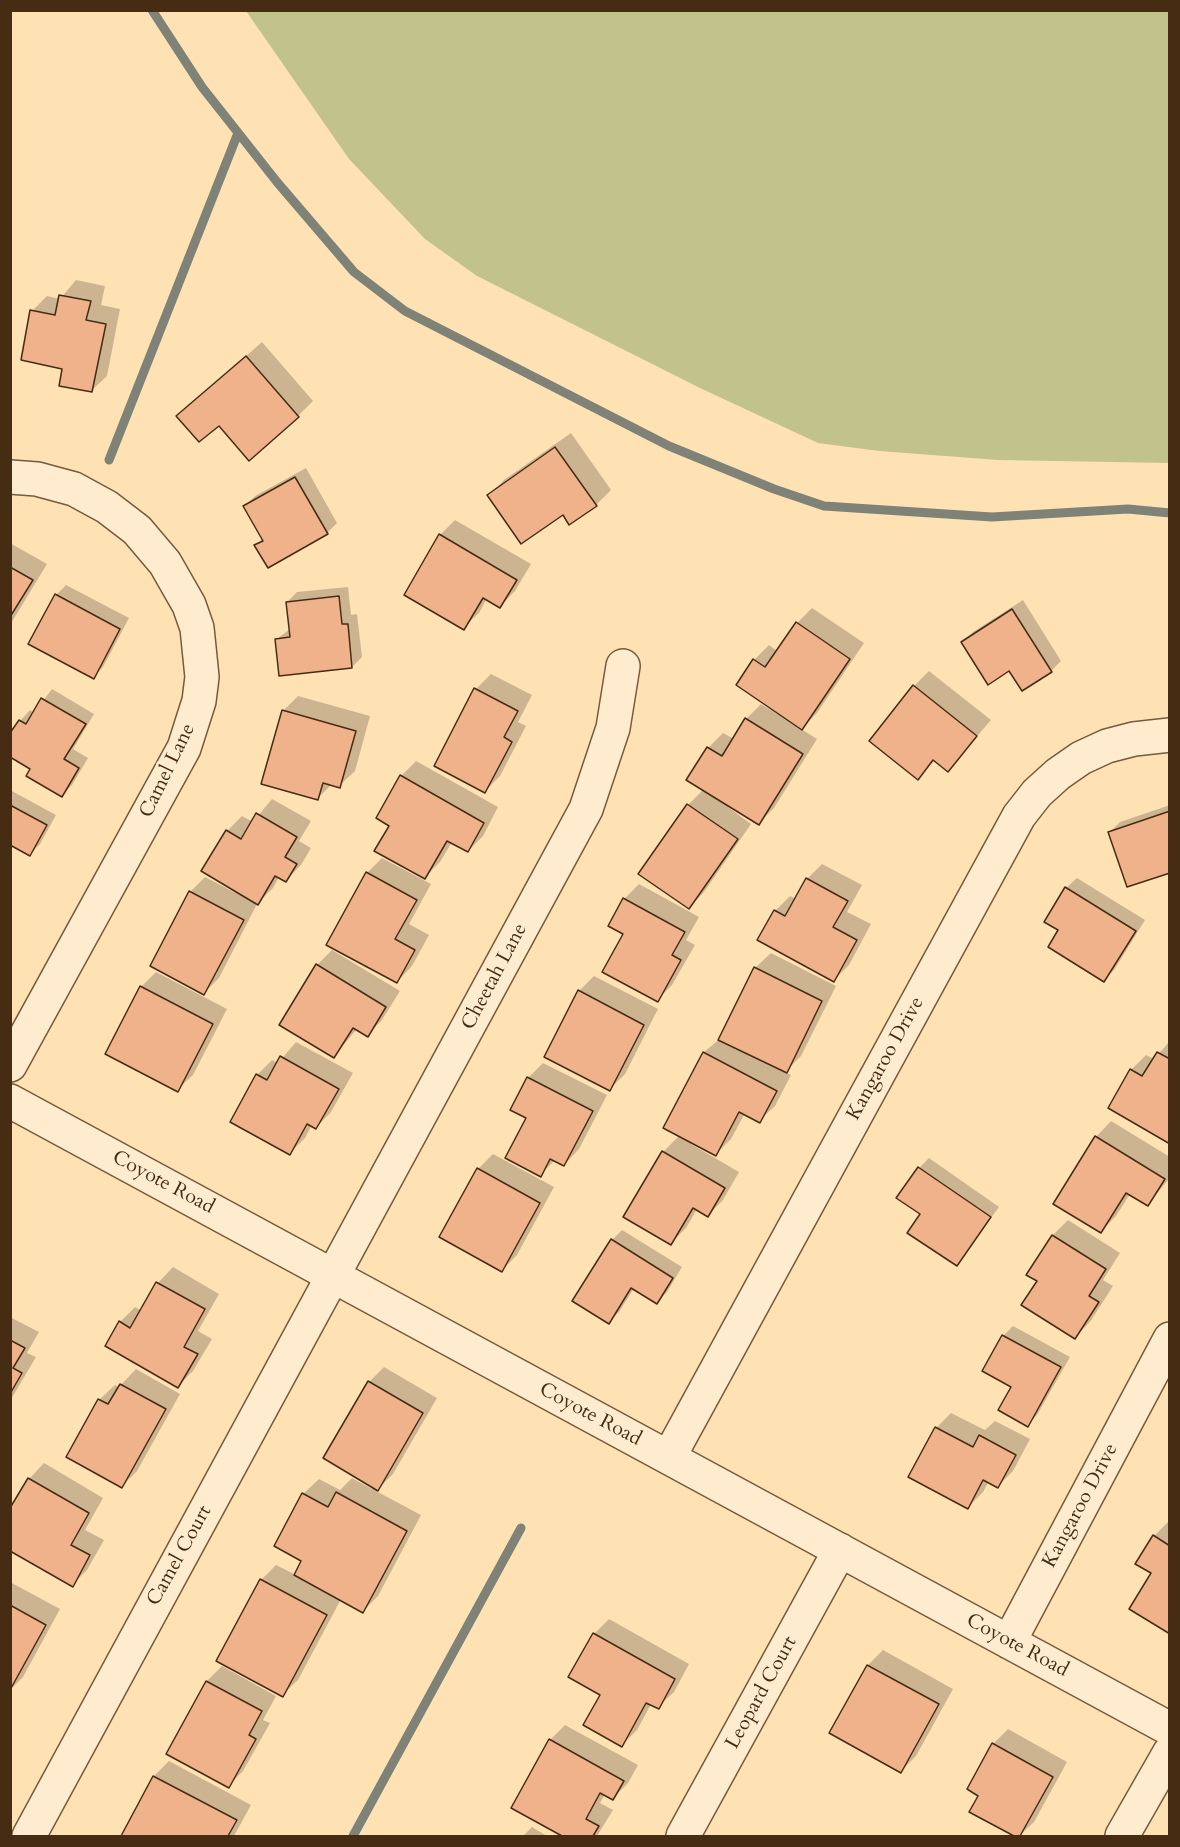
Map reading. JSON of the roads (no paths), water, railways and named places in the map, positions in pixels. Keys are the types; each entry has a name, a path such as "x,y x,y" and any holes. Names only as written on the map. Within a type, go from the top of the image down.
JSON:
{"street":[{"name":"Camel Lane","path":"10,477 37,479 74,489 107,507 137,530 165,563 189,605 197,628 202,677 199,701 184,747 10,1065"},
{"name":"Cheetah Lane","path":"333,1276 586,809 613,728 623,666"},
{"name":"Kangaroo Drive","path":"669,1457 1019,816 1037,793 1058,774 1082,758 1107,746 1134,739 1170,735"},
{"name":"Coyote Road","path":"10,1101 1170,1729"},
{"name":"Camel Court","path":"29,1836 333,1276"},
{"name":"Kangaroo Drive","path":"1010,1642 1170,1339"},
{"name":"Leopard Court","path":"684,1836 840,1550"},
{"path":"1122,1836 1170,1752"}],"waterway":[{"path":"152,10 202,87 277,182 354,272 405,311 669,446 774,489 824,506 992,517 1128,509 1170,513"},
{"path":"109,460 238,133"},
{"path":"353,1836 521,1528"}]}
